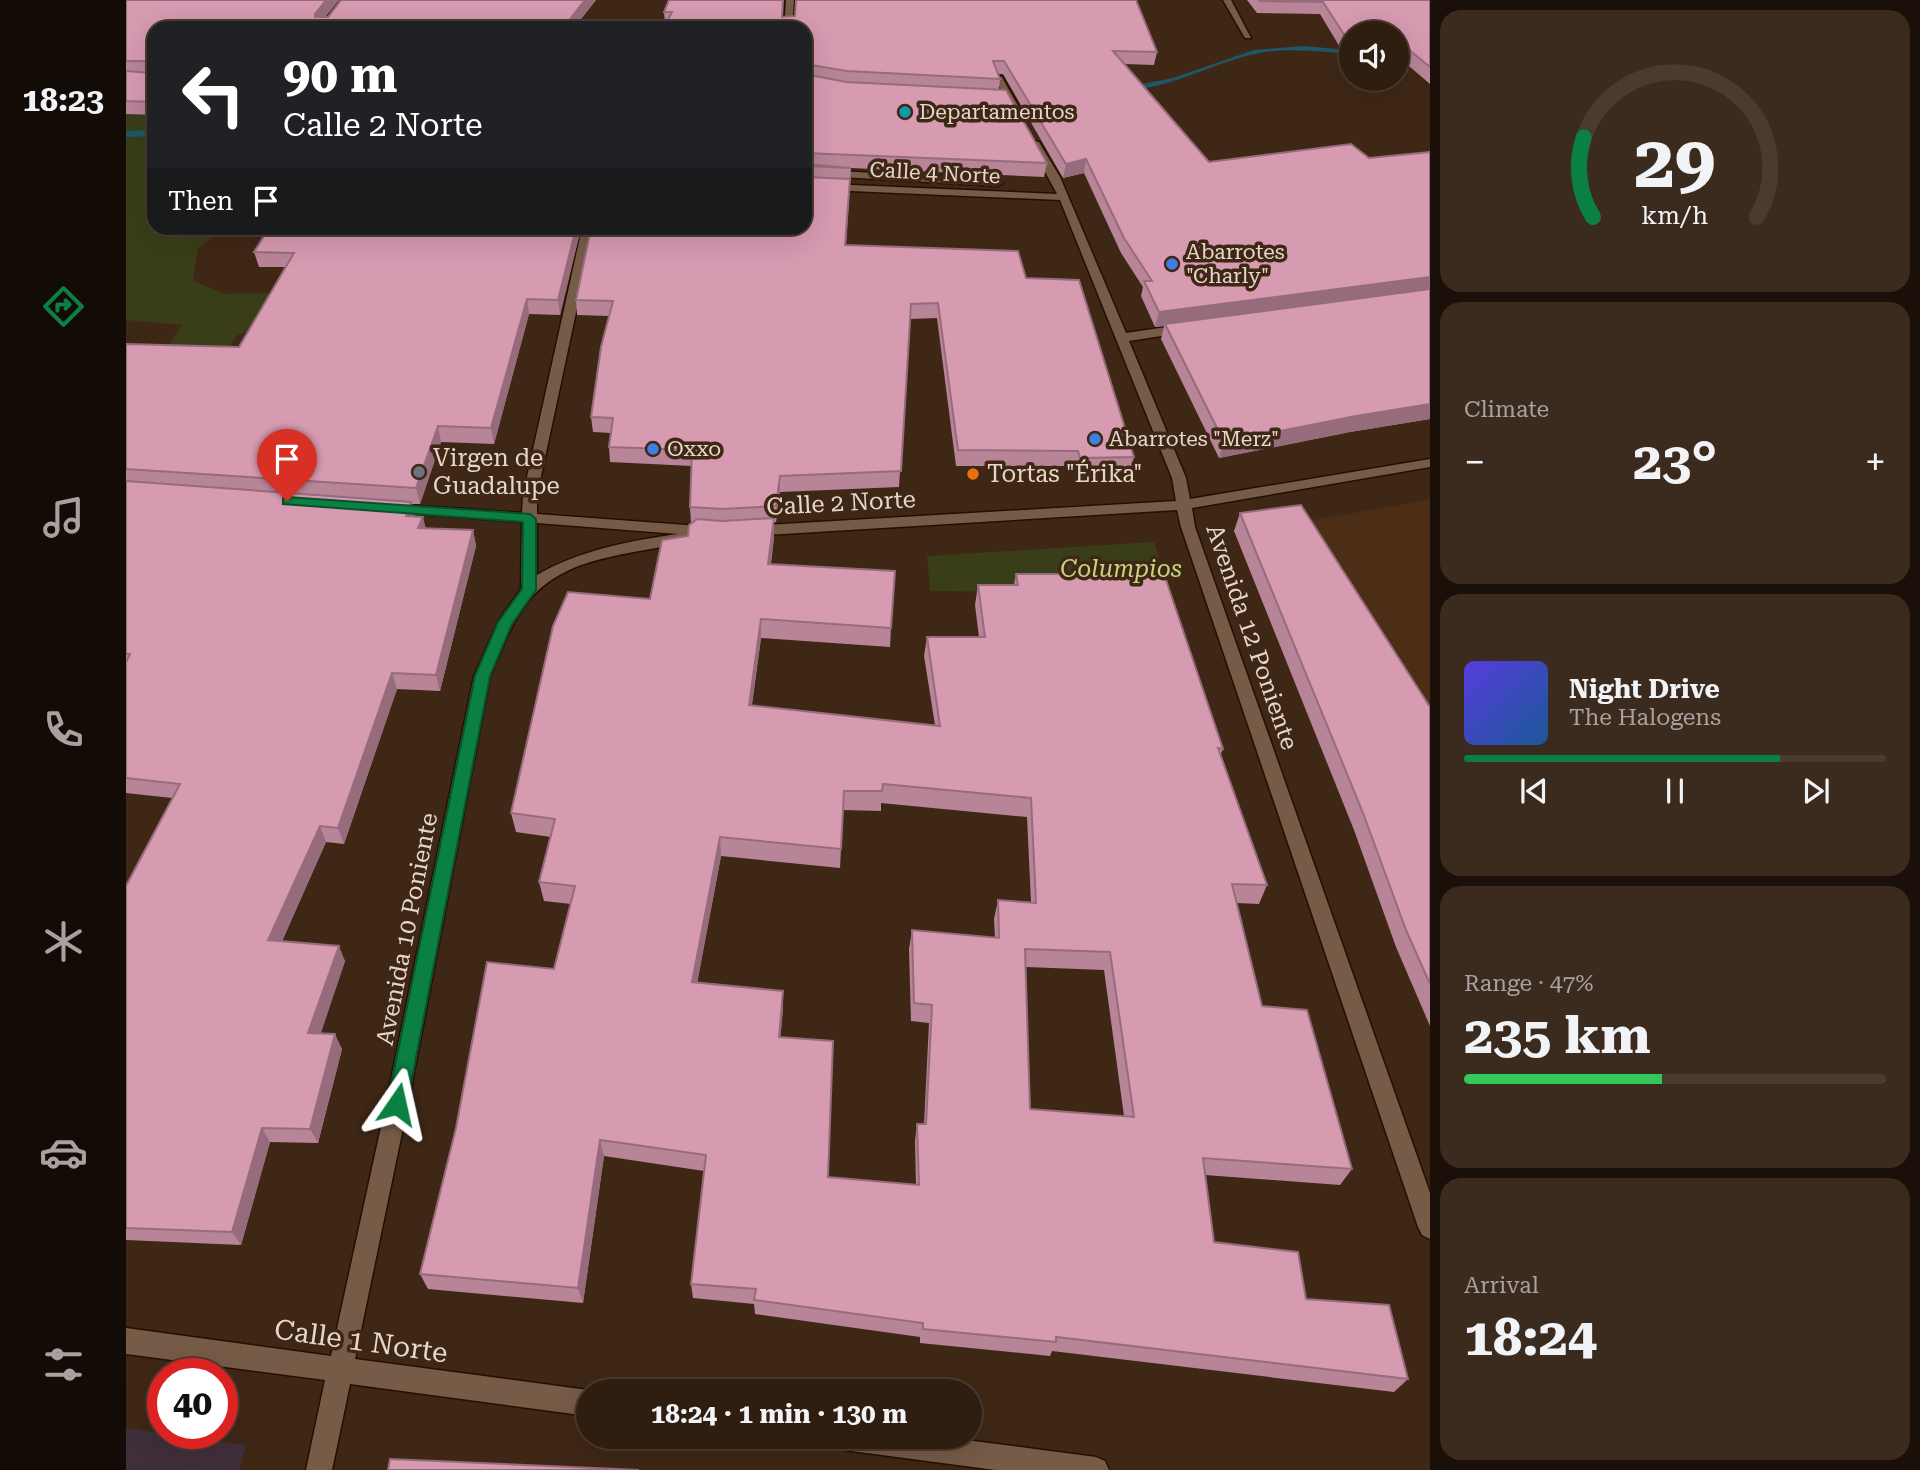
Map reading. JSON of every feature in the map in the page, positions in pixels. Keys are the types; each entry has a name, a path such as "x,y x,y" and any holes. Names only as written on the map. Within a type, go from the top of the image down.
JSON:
{"street":[{"path":"788,21 790,0"},
{"path":"1227,0 1248,36"},
{"name":"Avenida 12 Poniente","path":"997,77 1001,98 1060,191 1179,478 1183,505 1430,1227"},
{"name":"Calle 4 Norte","path":"812,173 1060,191"},
{"name":"Calle 4 Norte","path":"812,186 1060,191"},
{"path":"529,590 530,495 586,235"},
{"path":"1121,338 1206,326"},
{"name":"Calle 2 Norte","path":"381,508 730,532 1183,505 1430,463"},
{"name":"Avenida 10 Poniente","path":"319,1470 397,1104 482,676 505,622 529,590 565,566 609,551 730,532"},
{"name":"Calle 1 Norte","path":"126,1341 576,1401"},
{"path":"936,1449 1096,1470"}],"shaded area":[{"path":"1430,500 1430,739 1294,523"},
{"path":"126,1428 147,1431 147,1449 238,1449 238,1444 246,1445 239,1470 126,1470"}],"green space":[{"path":"126,114 147,115 147,235 218,235 198,248 193,281 224,294 272,293 266,323 236,336 216,370 154,369 182,325 126,320"},
{"name":"Columpios","path":"1154,542 1169,593 930,591 927,556"}],"building":[{"path":"126,0 326,0 315,17 328,17 341,0 585,0 568,21 147,21 147,61 126,61"},
{"path":"669,0 783,0 782,17 795,16 796,0 1136,0 1157,52 1113,51 1209,162 1351,144 1369,158 1430,152 1430,277 1159,312 1144,281 1152,281 1124,238 1086,159 1066,164 1004,61 993,61 1000,79 847,71 812,65 812,21 668,21 672,12 664,12"},
{"path":"1430,0 1430,67 1409,50 1409,21 1339,21 1339,27 1323,2 1260,1"},
{"path":"126,71 147,73 147,102 126,101"},
{"path":"812,75 846,82 1006,90 1047,163 812,153"},
{"path":"812,165 851,168 812,166"},
{"path":"812,177 850,179 845,245 1018,251 1026,278 1079,280 1134,457 1080,458 1078,451 958,450 938,303 911,304 901,471 780,476 776,506 722,509 690,507 692,450 609,447 613,418 591,417 601,347 613,301 576,300 590,235 812,235"},
{"path":"265,235 574,235 558,300 527,299 491,428 438,426 416,488 126,469 126,344 239,347 294,253 254,252"},
{"path":"1430,289 1430,404 1224,442 1165,324"},
{"path":"126,481 411,502 406,516 423,517 418,528 473,530 436,675 392,673 338,828 320,826 268,940 339,946 308,1033 335,1034 310,1129 262,1128 232,1232 126,1228 126,886 180,784 126,778 126,662 130,654 126,654"},
{"path":"1301,505 1430,707 1430,984 1240,513"},
{"path":"774,518 768,564 895,571 891,628 761,619 749,705 940,726 927,637 985,637 978,585 1018,585 1016,574 1164,574 1223,749 1218,748 1267,885 1232,884 1262,1006 1307,1010 1352,1169 1203,1158 1214,1242 1298,1252 1306,1299 1389,1305 1408,1379 1056,1337 1056,1342 923,1329 923,1323 754,1300 756,1289 691,1284 706,1155 600,1140 578,1288 420,1274 456,1128 487,962 554,969 575,886 539,882 555,819 511,813 553,626 568,592 650,599 662,540 688,536 689,525 697,519 722,521","holes":["883,784 1031,798 1036,903 998,900 999,938 912,930 914,1003 932,1005 926,1124 917,1124 919,1185 828,1177 833,1041 779,1037 783,991 692,982 720,837 841,849 844,791 882,791","1025,949 1110,952 1134,1117 1030,1109"]},
{"path":"390,1459 639,1470 388,1470"}],"waterway":[{"path":"1125,88 1176,80 1238,57 1277,48 1339,51"},
{"path":"126,134 147,133"}],"place":[{"name":"Departamentos","path":"905,112"},
{"name":"Abarrotes \"Charly\"","path":"1172,264"},
{"name":"Abarrotes \"Merz\"","path":"1095,439"},
{"name":"Oxxo","path":"653,449"},
{"name":"Virgen de Guadalupe","path":"419,472"},
{"name":"Tortas \"Érika\"","path":"973,474"}],"route":[{"path":"287,501 530,519 529,590 505,622 482,676 397,1104"}]}
